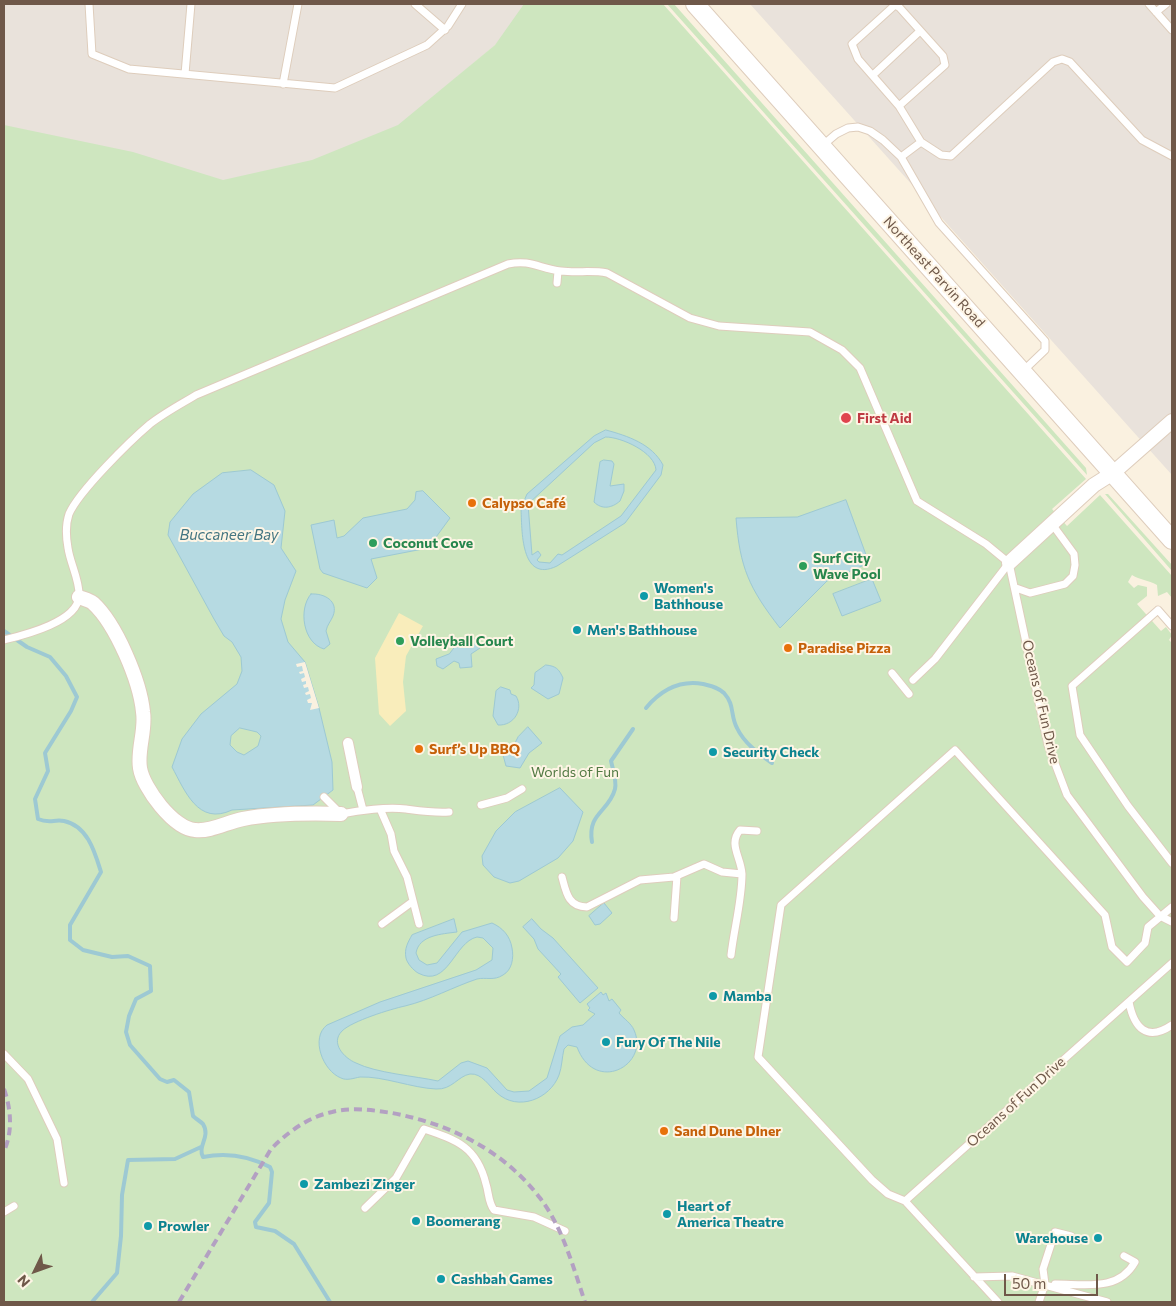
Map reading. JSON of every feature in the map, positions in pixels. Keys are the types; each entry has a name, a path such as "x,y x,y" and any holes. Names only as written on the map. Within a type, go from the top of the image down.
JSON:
{"street":[{"name":"Northeast Parvin Road","path":"695,4 1172,540"},
{"path":"1009,562 1094,485 1113,473 1172,421"},
{"path":"79,597 92,602 108,622 138,687 144,713 140,768 151,792 175,822 195,830 210,829 224,823 270,814 305,812 340,814"},
{"path":"348,744 357,787"}],"lane":[{"path":"89,4 92,54 129,69 335,88 427,45 444,30 462,4"},
{"path":"185,74 192,4"},
{"path":"284,84 298,4"},
{"path":"415,4 444,30"},
{"path":"1148,4 1172,30"},
{"path":"1156,12 1166,4"},
{"path":"900,106 945,65 943,56 899,7 895,5 852,44 858,59 900,106 921,142 941,155 951,156 1053,62 1062,59 1070,62 1142,140 1172,156"},
{"path":"873,76 920,31"},
{"path":"822,146 836,134 858,127 870,131 902,157 939,223 1045,341 1045,350 1023,372"},
{"path":"902,157 921,142"},
{"path":"4,640 21,636 59,621 75,608 79,597 66,533 69,515 77,500 91,482 150,424 196,395 508,264 521,261 532,262 558,271 594,270 608,274 690,318 719,326 810,332 842,350 860,368 917,501 986,544 1009,562 935,659 913,680"},
{"path":"557,283 558,271"},
{"path":"1016,588 1030,593 1065,584 1073,576 1074,554 1052,524"},
{"name":"Oceans of Fun Drive","path":"1009,562 1048,745 1067,796 1160,916 1172,922"},
{"path":"1172,626 1158,610 1072,686 1080,734 1117,791 1172,863"},
{"path":"892,673 910,694"},
{"path":"998,1302 905,1201 888,1194 872,1180 758,1057 781,905 955,750 1105,914 1112,947 1127,962 1144,943 1148,927 1172,907"},
{"path":"357,787 362,810"},
{"path":"481,805 507,798 522,789"},
{"path":"324,797 340,814 362,810 404,809 431,814 449,812"},
{"path":"381,810 391,834 394,851 407,877 419,924"},
{"path":"731,955 742,874 740,859 734,845 734,838 740,830 756,831"},
{"path":"562,877 571,902 578,907 587,907 640,880 677,876 704,864 722,872 742,874"},
{"path":"674,918 677,876"},
{"path":"382,924 412,902"},
{"name":"Oceans of Fun Drive","path":"905,1201 1172,963"},
{"path":"1129,1002 1132,1017 1139,1028 1149,1032 1160,1032 1172,1025"},
{"path":"4,1054 28,1079 57,1139 64,1184"},
{"path":"365,1208 396,1178 424,1129 454,1139 467,1148 479,1164 490,1204 494,1210 534,1217 565,1231"},
{"path":"4,1212 14,1206"},
{"path":"1039,1302 1045,1284 1043,1268 1055,1232 1071,1236"},
{"path":"1045,1284 1110,1284 1129,1273 1135,1262 1124,1256"},
{"path":"974,1277 1012,1276 1107,1302"}],"shaded area":[{"path":"4,4 544,4 330,184 4,313"},
{"path":"750,4 1172,4 1172,475 811,72"}],"green space":[{"name":"Worlds of Fun","path":"524,4 663,4 1086,479 1052,509 1067,526 1100,495 1172,576 1172,598 1167,592 1158,596 1157,585 1132,575 1128,582 1134,588 1138,585 1147,587 1147,596 1137,604 1161,631 1166,627 1172,635 1169,640 1172,643 1172,1302 4,1302 4,125 133,152 223,180 312,160 398,125 495,45"},
{"path":"667,4 674,4 1086,468 1087,475"},
{"path":"1105,494 1108,494 1172,565 1172,571"}],"sand":[{"path":"399,613 423,626 406,656 403,682 406,711 390,726 379,714 375,658"}],"water":[{"path":"606,430 623,435 646,446 663,465 661,475 625,523 557,566 545,570 536,567 530,561 523,540 521,508 527,494 594,436","holes":["606,437 628,443 644,452 650,457 656,470 621,516 562,555 558,554 550,563 539,562 537,560 541,555 538,551 532,555 528,504 594,443"]},
{"path":"604,460 612,461 614,464 610,486 624,484 624,491 620,501 607,507 597,505 594,502 600,462"},
{"name":"Buccaneer Bay","path":"251,470 274,485 285,511 281,548 296,571 285,600 281,619 288,642 305,662 319,708 332,762 333,790 313,805 232,810 220,814 210,813 194,804 172,767 182,739 201,714 237,684 242,671 241,657 232,642 224,636 168,535 170,522 193,494 222,473","holes":["240,728 257,732 261,736 258,746 244,755 237,752 230,745 231,736"]},
{"name":"Coconut Cove","path":"423,491 450,518 428,548 371,559 377,578 367,588 323,573 320,569 311,525 334,520 337,538 344,536 363,518 407,509 415,500 416,492"},
{"name":"Surf City Wave Pool","path":"846,500 869,563 827,581 780,628 769,614 748,577 740,551 736,518 797,517"},
{"path":"872,579 881,601 842,616 833,594"},
{"path":"311,594 321,595 329,599 334,606 333,616 326,631 330,644 324,649 317,646 311,640 305,625 305,608"},
{"path":"462,638 477,639 482,644 480,648 471,654 472,667 460,668 459,663 454,661 443,669 437,666 436,659 449,654"},
{"path":"546,665 557,668 563,678 559,694 548,699 531,688 534,685 535,673"},
{"path":"501,687 510,690 511,694 516,696 519,706 513,720 504,725 498,725 493,716 496,691"},
{"path":"528,727 542,743 529,753 520,768 506,766 503,755 506,749 513,747 518,737"},
{"path":"560,788 583,812 573,841 558,858 519,881 510,883 494,877 483,865 482,856 496,831 515,812"},
{"path":"604,903 612,913 600,924 595,925 589,916"},
{"path":"454,919 457,932 432,936 426,939 418,947 416,953 419,960 427,965 437,963 462,932 492,923 499,927 510,940 513,952 510,967 506,973 500,977 477,979 423,1000 354,1023 342,1031 337,1040 340,1050 347,1058 374,1069 438,1081 461,1063 468,1061 487,1068 507,1090 514,1092 529,1091 547,1078 560,1036 572,1027 583,1025 595,1014 588,1010 590,1008 587,1004 601,992 603,995 606,993 609,1001 612,999 621,1010 619,1013 634,1030 637,1043 634,1054 628,1063 618,1070 607,1072 596,1070 585,1061 577,1047 568,1045 564,1049 560,1072 555,1083 541,1096 523,1102 505,1099 482,1078 474,1074 466,1075 442,1089 436,1089 369,1077 346,1079 335,1074 324,1062 319,1046 319,1038 327,1025 380,1002 476,970 492,960 493,948 483,938 477,937 462,947 444,970 437,975 428,976 418,973 412,968 406,958 406,952 412,935"},
{"path":"532,919 553,938 598,988 580,1003 558,977 561,974 538,949 534,939 523,927"}],"pier":[{"path":"305,662 319,708 310,710 312,703 308,703 307,700 311,698 310,694 306,695 305,693 309,691 308,687 304,688 303,685 306,684 306,681 302,682 301,679 305,677 304,673 300,674 299,672 303,671 302,666 297,667 296,664"}],"waterway":[{"path":"4,631 27,647 50,657 66,676 77,697 71,711 45,753 48,771 35,799 38,819 64,821 79,828 85,834 93,849 101,872 70,925 70,940 83,950 112,957 128,956 150,966 151,991 136,999 129,1016 126,1032 130,1045 160,1079 167,1082 174,1080 189,1092 193,1116 203,1124 206,1133 202,1149 203,1157 238,1156 270,1167 272,1172 269,1203 255,1222 256,1227 275,1231 294,1244 330,1302"},
{"path":"646,708 665,691 679,685 695,683 717,688 727,697 735,723 744,739 772,763"},
{"path":"592,842 591,832 595,819 608,803 615,789 611,761 633,729"},
{"path":"92,1302 117,1273 121,1236 122,1195 128,1160 175,1159 201,1147"}],"railway":[{"path":"4,1089 10,1120 9,1136 4,1151"},
{"path":"179,1302 271,1149 291,1131 307,1121 323,1114 354,1109 392,1113 434,1124 474,1142 509,1166 540,1198 555,1222 567,1248 585,1302"}],"place":[{"name":"First Aid","path":"846,418"},
{"name":"Calypso Café","path":"472,503"},
{"name":"Coconut Cove","path":"373,543"},
{"name":"Surf City Wave Pool","path":"803,566"},
{"name":"Women's Bathhouse","path":"644,596"},
{"name":"Men's Bathhouse","path":"577,630"},
{"name":"Volleyball Court","path":"400,641"},
{"name":"Paradise Pizza","path":"788,648"},
{"name":"Surf’s Up BBQ","path":"419,749"},
{"name":"Security Check","path":"713,752"},
{"name":"Mamba","path":"713,996"},
{"name":"Fury Of The Nile","path":"606,1042"},
{"name":"Sand Dune DIner","path":"664,1131"},
{"name":"Zambezi Zinger","path":"304,1184"},
{"name":"Heart of America Theatre","path":"667,1214"},
{"name":"Boomerang","path":"416,1221"},
{"name":"Prowler","path":"148,1226"},
{"name":"Warehouse","path":"1098,1238"},
{"name":"Cashbah Games","path":"441,1279"}]}
